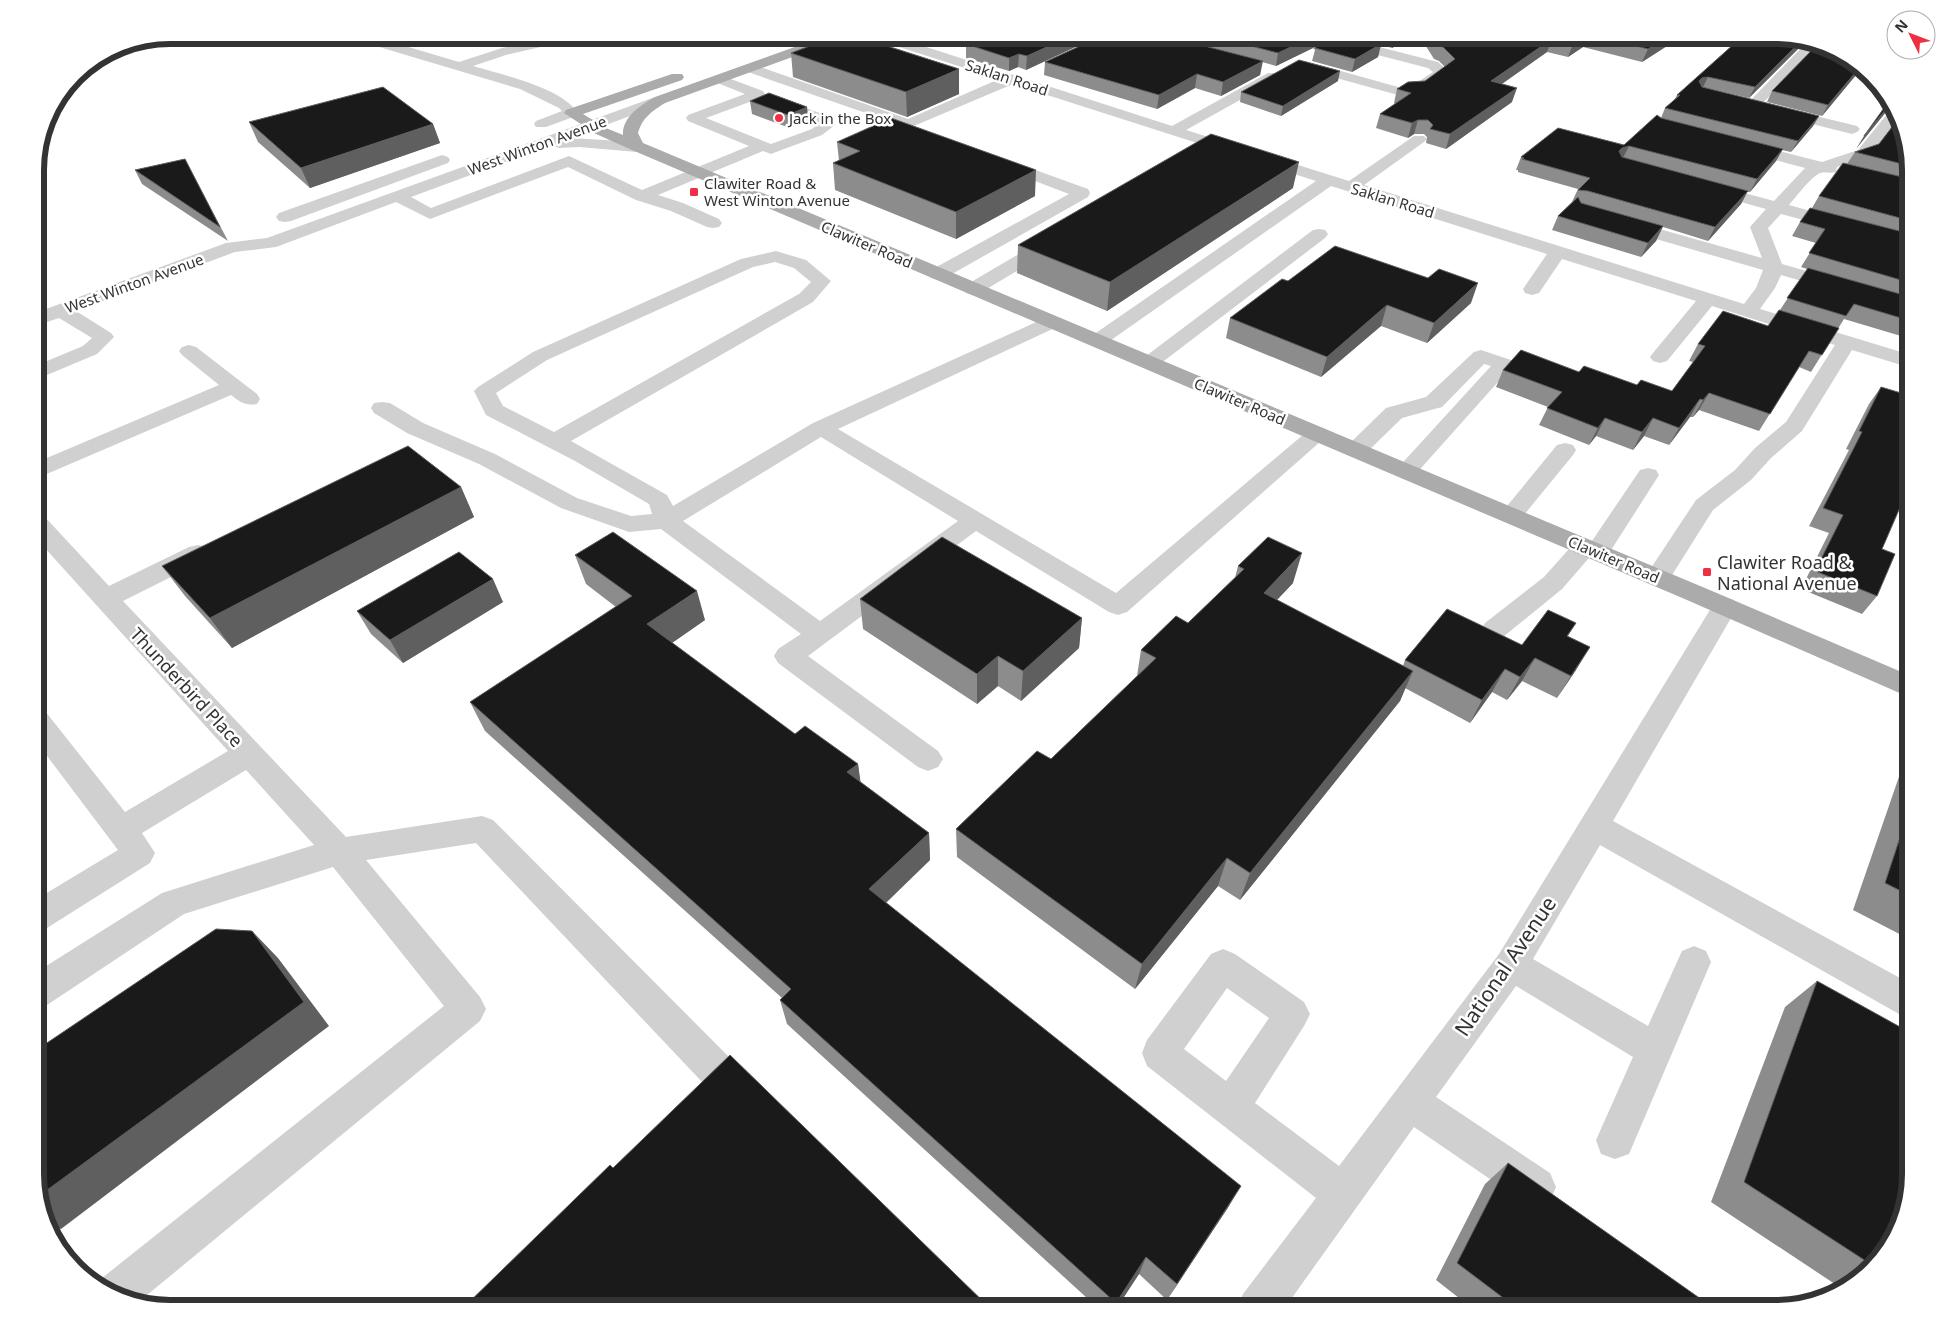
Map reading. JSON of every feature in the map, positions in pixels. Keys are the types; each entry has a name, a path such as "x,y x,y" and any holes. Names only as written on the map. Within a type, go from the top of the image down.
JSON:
{"main road":[{"name":"West Winton Avenue","path":"660,100 817,44"},
{"name":"West Winton Avenue","path":"572,113 694,71"},
{"path":"642,149 630,133 633,121 641,112 660,100"},
{"name":"Clawiter Road","path":"572,113 589,125 642,149 1725,606 1902,684"}],"street":[{"path":"385,44 525,86 564,105 572,113"},
{"path":"460,66 502,52 536,44"},
{"name":"Saklan Road","path":"904,44 1217,145 1902,359"},
{"path":"1257,68 1288,67 1398,90 1415,90 1442,72 1434,65 1353,44"},
{"path":"1753,105 1809,48"},
{"path":"1173,131 1312,54"},
{"path":"750,68 909,124 1034,73"},
{"path":"775,77 793,70"},
{"path":"720,79 828,121 828,125 792,142 771,149 693,118 758,94"},
{"path":"962,88 980,94"},
{"name":"West Winton Avenue","path":"44,316 232,247 270,243 327,229 397,196 660,100"},
{"path":"1736,101 1852,129"},
{"name":"West Winton Avenue","path":"529,128 572,113"},
{"path":"1748,312 1767,285 1772,273 1772,261 1759,227 1811,171 1864,153 1891,118"},
{"path":"1351,187 1419,139"},
{"path":"500,158 552,144 579,142 642,149"},
{"path":"1727,143 1848,174"},
{"path":"1195,158 1217,145"},
{"path":"642,196 762,146"},
{"path":"624,160 642,149"},
{"name":"West Winton Avenue","path":"269,223 455,155"},
{"path":"938,274 1082,193 986,158"},
{"path":"397,196 430,214 569,161 642,196 677,207 713,223"},
{"path":"592,172 608,166"},
{"path":"1097,341 1328,180"},
{"path":"1691,184 1902,242"},
{"path":"1609,219 1902,303"},
{"name":"West Winton Avenue","path":"232,247 250,230"},
{"path":"1149,363 1320,234"},
{"path":"973,289 1059,238"},
{"path":"232,247 254,261"},
{"path":"1532,289 1558,251"},
{"path":"554,441 806,298 822,280 800,264 776,256 747,263 540,356 485,391 494,410 554,441 659,500 666,521 820,635"},
{"path":"1660,357 1707,299"},
{"path":"44,370 90,350 104,337 60,310"},
{"path":"382,408 415,428 487,459 569,503 629,524 666,521 821,428 1052,322"},
{"path":"1658,578 1704,505 1743,475 1763,453 1794,426 1847,342"},
{"path":"44,469 241,393 188,350"},
{"path":"1356,450 1394,413 1434,402 1481,356 1504,364 1406,471"},
{"path":"821,428 1118,606 1318,434"},
{"path":"1512,516 1565,450"},
{"path":"1494,630 1591,550 1648,475"},
{"path":"928,759 788,656 820,635 975,520"},
{"name":"Thunderbird Place","path":"44,532 339,851 468,1009 121,1290"},
{"path":"105,599 220,542"},
{"name":"National Avenue","path":"1265,1300 1511,965 1725,606"},
{"path":"44,730 139,853 44,912"},
{"path":"122,830 249,753"},
{"path":"1594,826 1902,997"},
{"path":"44,987 174,903 339,851 482,829 717,1071"},
{"path":"1615,1140 1694,962"},
{"path":"1511,965 1655,1050"},
{"path":"1410,1102 1563,1206"},
{"path":"1231,1107 1343,1194"}],"building":[{"path":"815,44 881,44 959,69 906,92 791,53"},
{"path":"966,44 1053,44 1027,56 1019,54 1009,58"},
{"path":"1084,44 1197,44 1263,61 1223,82 1197,74 1159,95 1045,62"},
{"path":"1244,44 1297,44 1278,53"},
{"path":"1320,44 1381,44 1355,59 1315,48"},
{"path":"1437,44 1545,44 1491,81 1517,88 1450,134 1430,129 1433,125 1428,120 1418,120 1412,123 1380,114 1411,93 1397,89 1408,82 1425,81 1455,59 1443,47"},
{"path":"1628,44 1656,44 1648,49"},
{"path":"1734,44 1793,45 1796,46 1755,87 1708,77 1702,78 1699,81 1702,87 1819,116 1798,141 1665,108 1680,95 1677,95"},
{"path":"1813,49 1832,57 1856,72 1828,105 1772,91"},
{"path":"1299,60 1340,71 1283,106 1241,92"},
{"path":"383,87 433,124 301,168 249,122"},
{"path":"769,93 807,107 788,115 750,101"},
{"path":"1885,107 1886,109 1864,136"},
{"path":"1657,115 1661,118 1783,149 1757,179 1629,146 1619,151 1622,157 1748,191 1715,227 1588,191 1578,190 1590,178 1522,159 1524,158 1521,157 1558,128 1624,145"},
{"path":"891,118 1036,170 956,212 833,163 860,151 837,142"},
{"path":"1894,124 1902,164 1855,152 1879,144"},
{"path":"1211,134 1299,162 1110,282 1018,245"},
{"path":"185,159 220,227 135,170"},
{"path":"1843,163 1902,177 1902,219 1819,196"},
{"path":"1578,197 1581,203 1663,226 1648,243 1558,216"},
{"path":"1810,208 1902,232 1902,280 1809,253 1825,229 1800,222"},
{"path":"1335,246 1428,278 1439,269 1478,283 1434,323 1387,305 1327,357 1230,318 1282,279 1288,281"},
{"path":"1808,268 1902,294 1902,318 1854,304 1846,316 1787,298"},
{"path":"1779,310 1839,328 1822,355 1809,351 1770,414 1709,393 1703,400 1700,399 1679,428 1653,418 1642,432 1605,418 1598,428 1547,408 1562,392 1503,370 1521,350 1579,372 1584,366 1637,385 1641,380 1672,391 1705,346 1698,344 1723,311 1768,326"},
{"path":"1881,387 1902,393 1902,503 1882,549 1895,554 1877,596 1815,571 1843,515 1823,508 1862,432 1859,431"},
{"path":"408,446 461,487 210,618 162,566"},
{"path":"613,532 697,591 647,624 795,734 805,726 858,764 847,772 929,833 869,889 1241,1186 1177,1284 1146,1257 1118,1300 1113,1300 780,1000 791,989 470,702 632,596 575,555"},
{"path":"942,537 1082,618 1023,671 998,656 977,674 860,599"},
{"path":"1268,537 1302,553 1264,593 1413,671 1250,873 1227,858 1142,964 956,829 1037,751 1051,759 1156,658 1141,650 1176,616 1188,623 1244,569 1238,566"},
{"path":"459,552 493,579 390,640 357,611"},
{"path":"1447,609 1522,645 1548,610 1576,623 1567,636 1590,647 1571,676 1535,658 1520,677 1505,669 1482,700 1405,660"},
{"path":"1902,831 1902,892 1885,883"},
{"path":"216,929 252,931 304,1002 45,1192 44,1045"},
{"path":"1817,981 1902,1028 1902,1175 1900,1199 1896,1215 1889,1230 1881,1244 1867,1261 1744,1182"},
{"path":"730,1055 982,1300 471,1300 610,1165 613,1168"},
{"path":"1508,1163 1702,1300 1506,1300 1457,1263"}],"place":[{"name":"Jack in the Box","path":"779,118"},
{"name":"Clawiter Road & West Winton Avenue","path":"694,192"},
{"name":"Clawiter Road & National Avenue","path":"1707,572"}]}
